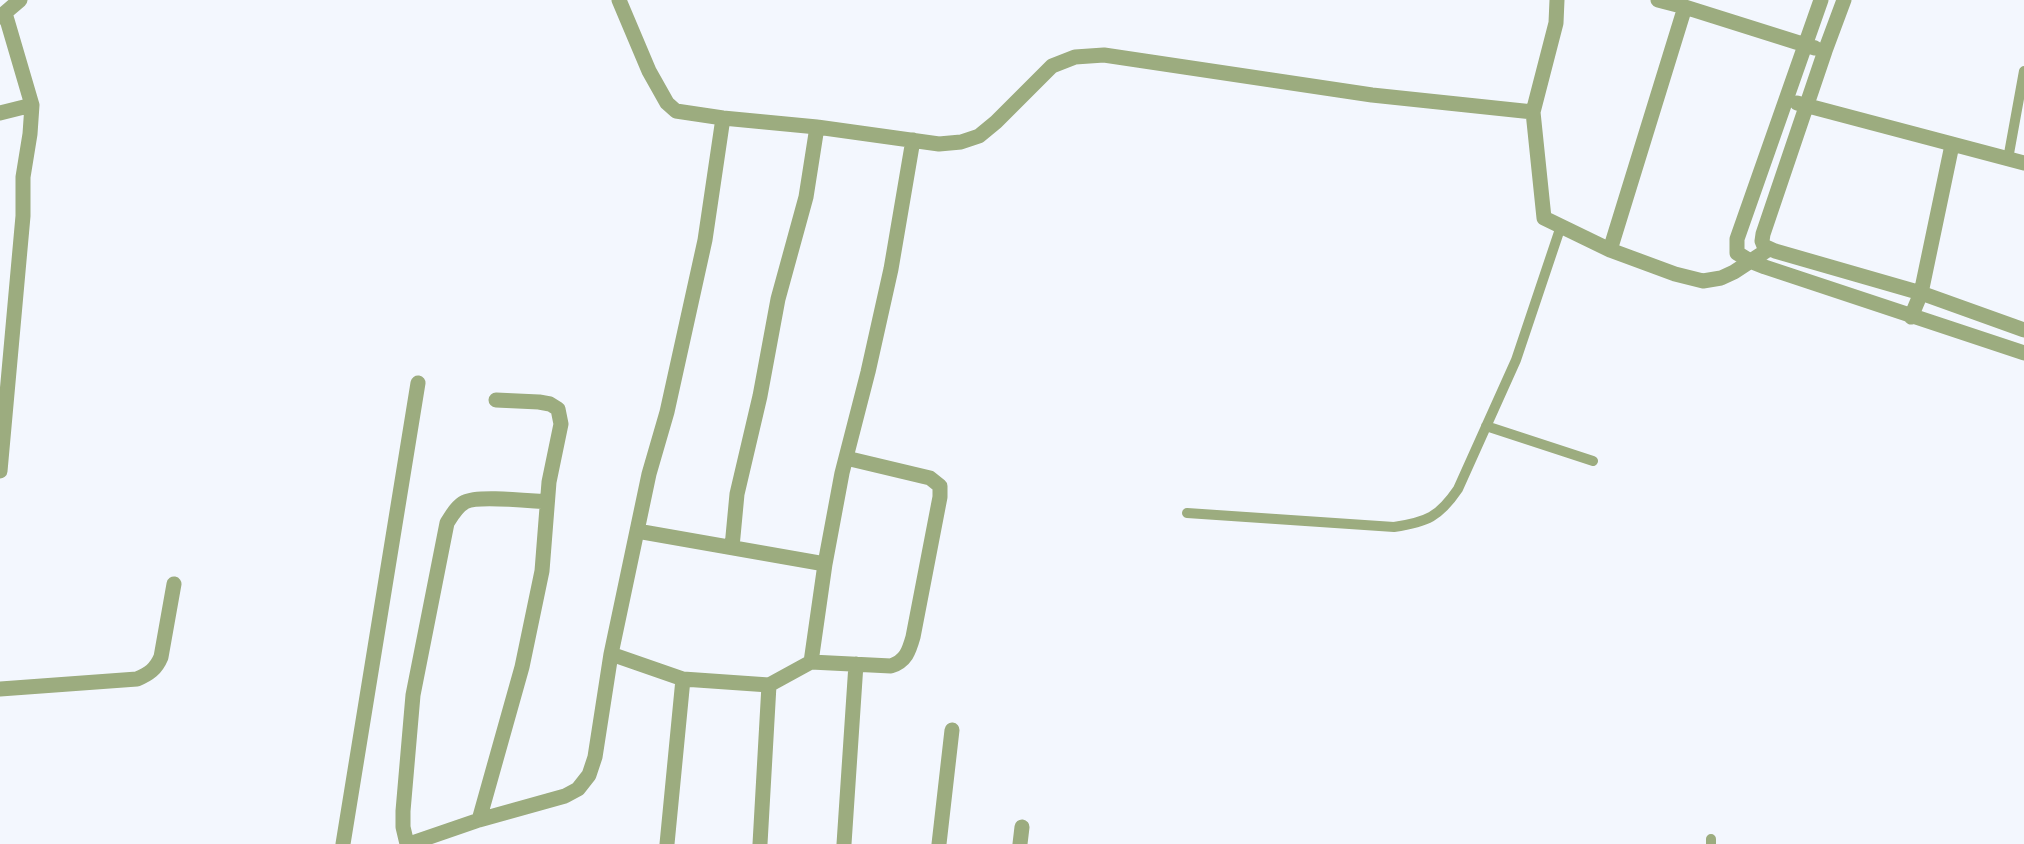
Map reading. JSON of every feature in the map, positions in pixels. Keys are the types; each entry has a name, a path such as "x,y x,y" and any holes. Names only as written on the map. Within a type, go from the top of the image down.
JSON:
{"street":[{"path":"0,471 24,216 24,177 32,105 3,15 20,0"},
{"path":"619,0 649,71 667,103 676,111 723,118 818,127 939,144 961,142 979,136 996,122 1052,66 1075,57 1104,55 1372,95 1533,112"},
{"path":"1557,0 1556,23 1533,112 1544,218 1610,250 1676,274 1703,281 1721,278 1734,272 1769,249"},
{"path":"1658,0 1825,51"},
{"path":"1822,0 1736,244 1737,253 1750,261 1912,317 2024,353"},
{"path":"1844,0 1763,234 1762,241 1764,246 1922,294 2024,330"},
{"path":"1610,250 1685,7"},
{"path":"1786,100 2024,163"},
{"path":"0,113 32,105"},
{"path":"548,502 478,499 466,501 457,508 447,523 413,694 403,810 403,827 408,844 478,820 566,796 578,789 589,774 595,757 611,654 649,474 667,412 705,240 723,118"},
{"path":"732,547 737,494 760,396 778,299 806,197 818,127"},
{"path":"811,662 825,564 846,458 891,269 913,140"},
{"path":"1912,317 1922,294 1952,145"},
{"path":"343,844 418,383"},
{"path":"478,820 522,667 542,571 549,482 562,424 558,409 550,404 496,400"},
{"path":"611,654 683,679 769,685 811,662 891,666 899,663 906,657 913,637 940,497 940,486 930,478 846,458"},
{"path":"637,531 825,564"},
{"path":"0,689 137,679 149,674 157,667 161,657 174,584"},
{"path":"844,844 856,664"},
{"path":"667,844 683,679"},
{"path":"760,844 769,685"},
{"path":"939,844 952,730"},
{"path":"1020,844 1022,827"}],"lane":[{"path":"2008,158 2024,71"},
{"path":"1187,513 1394,527 1416,524 1436,515 1447,505 1458,489 1516,360 1561,226"},
{"path":"1486,426 1592,461"}]}
